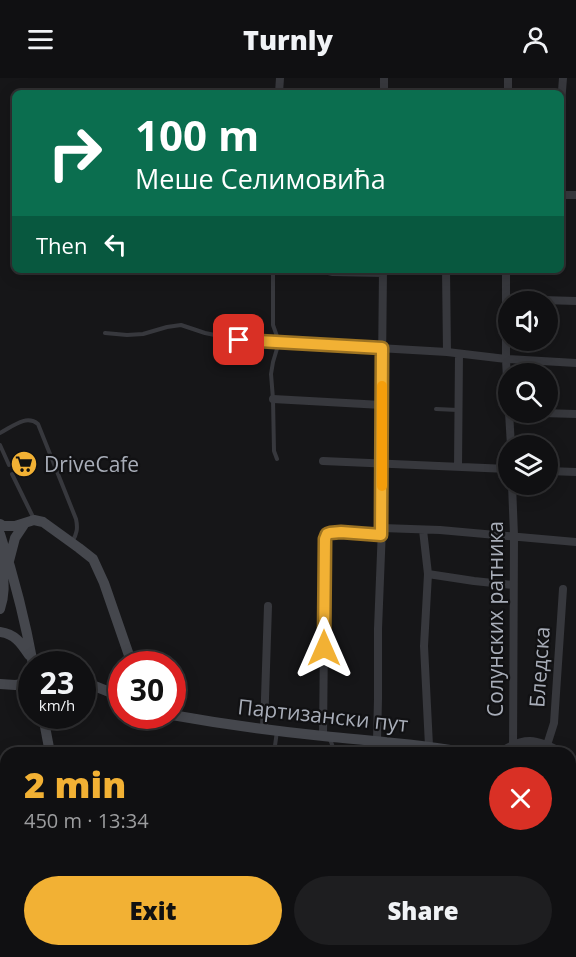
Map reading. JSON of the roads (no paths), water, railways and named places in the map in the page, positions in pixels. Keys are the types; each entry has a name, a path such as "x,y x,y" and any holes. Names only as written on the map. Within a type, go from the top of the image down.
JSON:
{"main road":[{"path":"9,562 15,538 29,521"},
{"path":"0,524 15,526 29,521 43,522 88,555 96,564 104,582 128,651"},
{"path":"2,539 31,651"},
{"path":"0,609 4,588 1,563 2,539"},
{"path":"0,632 11,635 20,642 26,651"},
{"path":"0,684 18,685"},
{"name":"Партизански пут","path":"186,717 264,729 434,747"},
{"path":"45,729 49,747"}],"street":[{"path":"377,740 382,531 383,273"},
{"path":"446,273 447,352"},
{"path":"506,273 506,291"},
{"path":"558,300 576,301"},
{"path":"239,340 447,352 506,359 576,363"},
{"path":"506,351 506,363"},
{"path":"458,467 459,354"},
{"path":"273,399 382,405"},
{"path":"558,413 576,414"},
{"path":"323,461 498,469"},
{"path":"558,471 576,472"},
{"name":"Солунских ратника","path":"512,495 513,744"},
{"path":"423,530 428,574 424,646 429,746"},
{"path":"326,736 324,579 327,534 423,530 576,542"},
{"path":"428,574 513,585"},
{"name":"Бледска","path":"547,745 554,723 563,590"},
{"path":"264,729 268,606"},
{"path":"508,747 528,741 551,747"}],"lane":[{"path":"273,273 273,325 279,342 271,375 274,451 277,459"},
{"path":"105,333 142,334 181,325 239,340"},
{"path":"436,409 458,410"},
{"path":"0,433 30,419 39,424 76,519 78,527 72,542"},
{"path":"0,445 9,465"},
{"path":"12,474 29,521"},
{"path":"275,747 277,730"},
{"path":"326,736 332,747"}],"place":[{"name":"DriveCafe","path":"24,464"}]}
